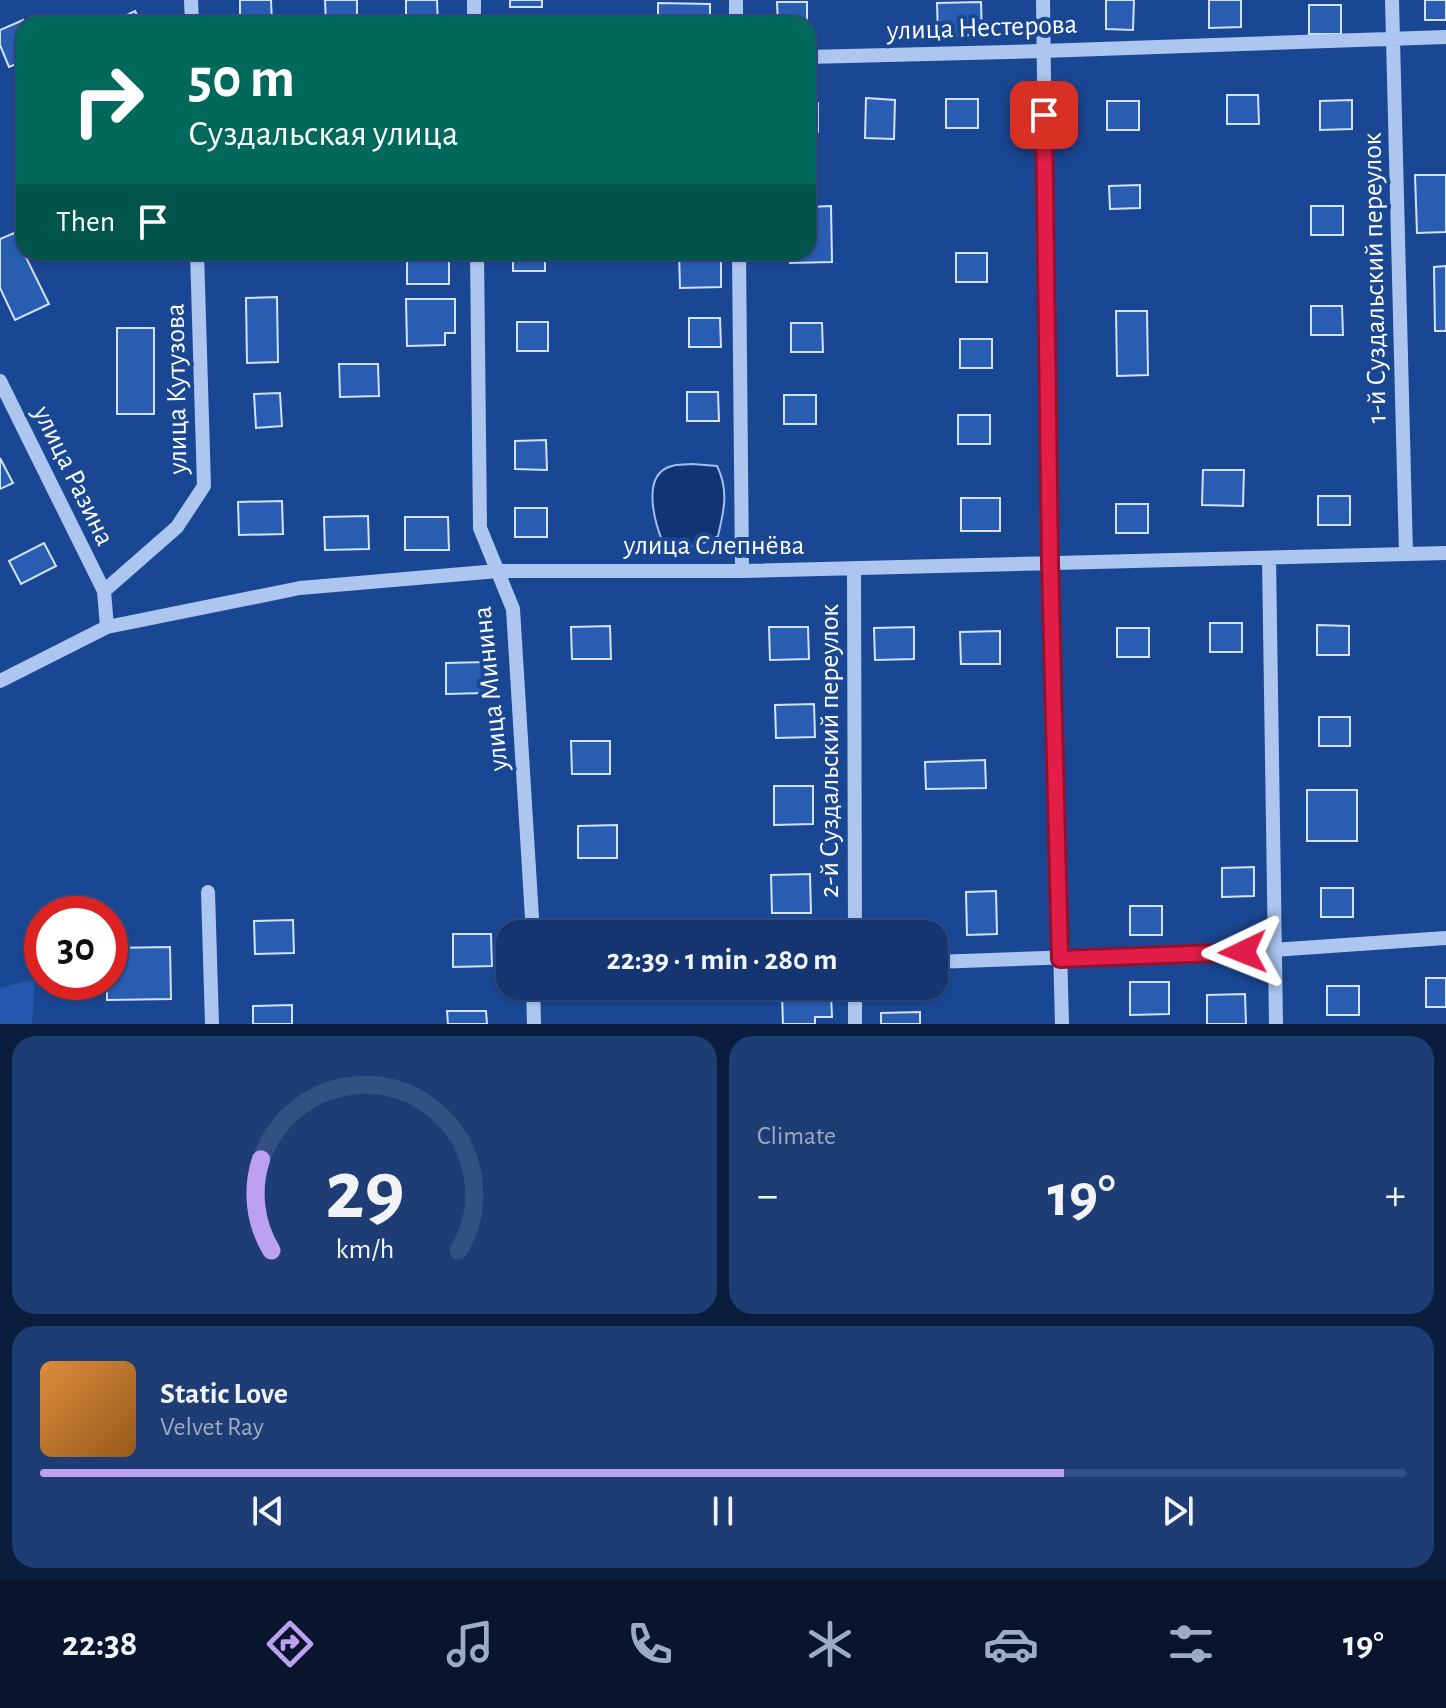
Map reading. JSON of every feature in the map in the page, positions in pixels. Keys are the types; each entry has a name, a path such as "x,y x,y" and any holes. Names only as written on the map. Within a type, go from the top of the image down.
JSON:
{"street":[{"path":"1043,0 1050,562 1062,1024"},
{"name":"1-й Суздальский переулок","path":"1392,0 1406,554"},
{"name":"улица Нестерова","path":"816,57 1446,37"},
{"name":"улица Кутузова","path":"104,591 177,527 204,486 197,260"},
{"name":"улица Минина","path":"477,260 480,528 513,609 532,920"},
{"path":"739,260 742,571"},
{"name":"улица Разина","path":"0,381 104,591"},
{"name":"улица Слепнёва","path":"0,681 107,627 300,588 498,571 742,571 1446,553"},
{"path":"1269,558 1276,1024"},
{"name":"2-й Суздальский переулок","path":"854,568 855,920"},
{"path":"104,591 107,627"},
{"path":"208,892 212,1024"},
{"path":"948,962 1273,950 1446,938"},
{"path":"533,1000 534,1024"},
{"path":"855,1000 855,1024"}],"shaded area":[{"path":"672,466 717,466 721,475 724,501 718,536 692,546 663,543 652,500 656,479 662,471"},
{"path":"24,982 24,1000 34,1000 32,1024 0,1024 0,988"}],"building":[{"path":"240,0 271,0 272,16 240,16"},
{"path":"325,0 357,0 357,16 326,16"},
{"path":"406,0 437,0 438,16 406,16"},
{"path":"510,0 542,0 542,7 510,7"},
{"path":"1106,0 1134,0 1133,30 1106,29"},
{"path":"1209,0 1241,0 1241,27 1209,28"},
{"path":"1425,0 1446,0 1446,20 1425,20"},
{"path":"777,2 807,2 807,16 778,16"},
{"path":"981,2 982,35 938,36 937,3"},
{"path":"658,3 710,4 710,16 658,16"},
{"path":"1309,5 1341,5 1341,34 1309,34"},
{"path":"16,23 16,64 9,67 0,45 0,30"},
{"path":"1227,95 1258,95 1259,124 1227,124"},
{"path":"866,98 895,100 894,139 865,138"},
{"path":"946,99 978,99 978,128 946,128"},
{"path":"1352,100 1352,129 1320,130 1320,101"},
{"path":"1107,101 1139,101 1139,130 1107,130"},
{"path":"816,103 818,103 816,132"},
{"path":"1415,175 1446,175 1446,232 1417,233"},
{"path":"1140,185 1140,208 1110,209 1109,186"},
{"path":"831,206 832,262 790,263 790,260 816,260 816,207"},
{"path":"1311,206 1343,206 1343,235 1311,235"},
{"path":"14,233 16,260 27,260 49,304 15,320 0,288 0,239"},
{"path":"956,253 987,253 987,282 956,282"},
{"path":"407,260 449,260 449,284 407,284"},
{"path":"513,260 545,260 545,271 513,271"},
{"path":"679,260 721,260 721,287 680,288"},
{"path":"1446,266 1446,331 1435,331 1434,267"},
{"path":"277,297 278,362 247,363 246,298"},
{"path":"406,299 455,299 455,333 445,333 445,345 407,346"},
{"path":"1311,306 1342,306 1343,335 1311,335"},
{"path":"1116,311 1147,311 1148,375 1117,376"},
{"path":"689,318 720,318 721,347 689,347"},
{"path":"517,322 548,322 548,351 517,351"},
{"path":"791,323 822,323 823,352 791,352"},
{"path":"117,328 154,328 154,414 117,414"},
{"path":"960,339 992,339 992,368 960,368"},
{"path":"339,364 378,364 379,396 340,397"},
{"path":"687,392 718,392 719,421 687,421"},
{"path":"280,393 282,426 256,428 254,394"},
{"path":"784,395 816,395 816,424 784,424"},
{"path":"958,415 990,415 990,444 958,444"},
{"path":"546,440 547,470 515,469 515,441"},
{"path":"0,458 13,483 0,489"},
{"path":"1203,470 1244,470 1243,506 1202,505"},
{"path":"1318,496 1350,496 1350,525 1318,525"},
{"path":"961,498 1000,498 1000,531 961,531"},
{"path":"282,501 283,534 239,535 238,502"},
{"path":"1116,504 1148,504 1148,533 1116,533"},
{"path":"515,508 547,508 547,537 515,537"},
{"path":"368,516 369,549 325,550 324,517"},
{"path":"405,517 448,517 449,550 405,550"},
{"path":"44,543 56,566 21,584 9,561"},
{"path":"1210,623 1242,623 1242,652 1210,652"},
{"path":"1317,625 1349,626 1349,655 1317,655"},
{"path":"610,626 611,659 572,659 571,627"},
{"path":"769,627 808,627 809,659 770,660"},
{"path":"914,627 914,659 875,660 874,628"},
{"path":"1117,628 1149,628 1149,657 1117,657"},
{"path":"1000,631 1000,664 961,664 960,632"},
{"path":"486,662 486,693 446,694 446,663"},
{"path":"814,704 815,737 776,738 775,705"},
{"path":"1319,717 1350,717 1350,746 1319,746"},
{"path":"571,741 610,741 610,774 572,774"},
{"path":"985,760 986,788 926,789 925,762"},
{"path":"774,786 813,786 813,824 774,825"},
{"path":"1307,790 1357,790 1357,841 1307,841"},
{"path":"617,825 617,858 578,858 578,826"},
{"path":"1254,867 1254,896 1222,897 1222,868"},
{"path":"810,874 811,913 772,913 771,875"},
{"path":"1321,888 1353,888 1353,917 1321,917"},
{"path":"996,891 997,934 967,935 966,892"},
{"path":"1130,906 1162,906 1162,935 1130,935"},
{"path":"293,920 294,953 255,954 254,921"},
{"path":"453,934 491,934 492,966 453,967"},
{"path":"170,947 171,999 128,1000 128,948"},
{"path":"1426,978 1446,978 1446,1007 1426,1007"},
{"path":"1130,982 1169,982 1169,1014 1130,1015"},
{"path":"1327,986 1359,986 1359,1015 1327,1015"},
{"path":"1245,994 1246,1024 1207,1024 1207,995"},
{"path":"782,1000 831,1000 832,1017 815,1017 815,1024 783,1024"},
{"path":"292,1005 292,1024 253,1024 253,1006"},
{"path":"447,1011 486,1011 487,1024 448,1024"},
{"path":"920,1012 920,1024 881,1024 881,1013"}],"route":[{"path":"1044,115 1050,562 1060,959 1243,952"}]}
